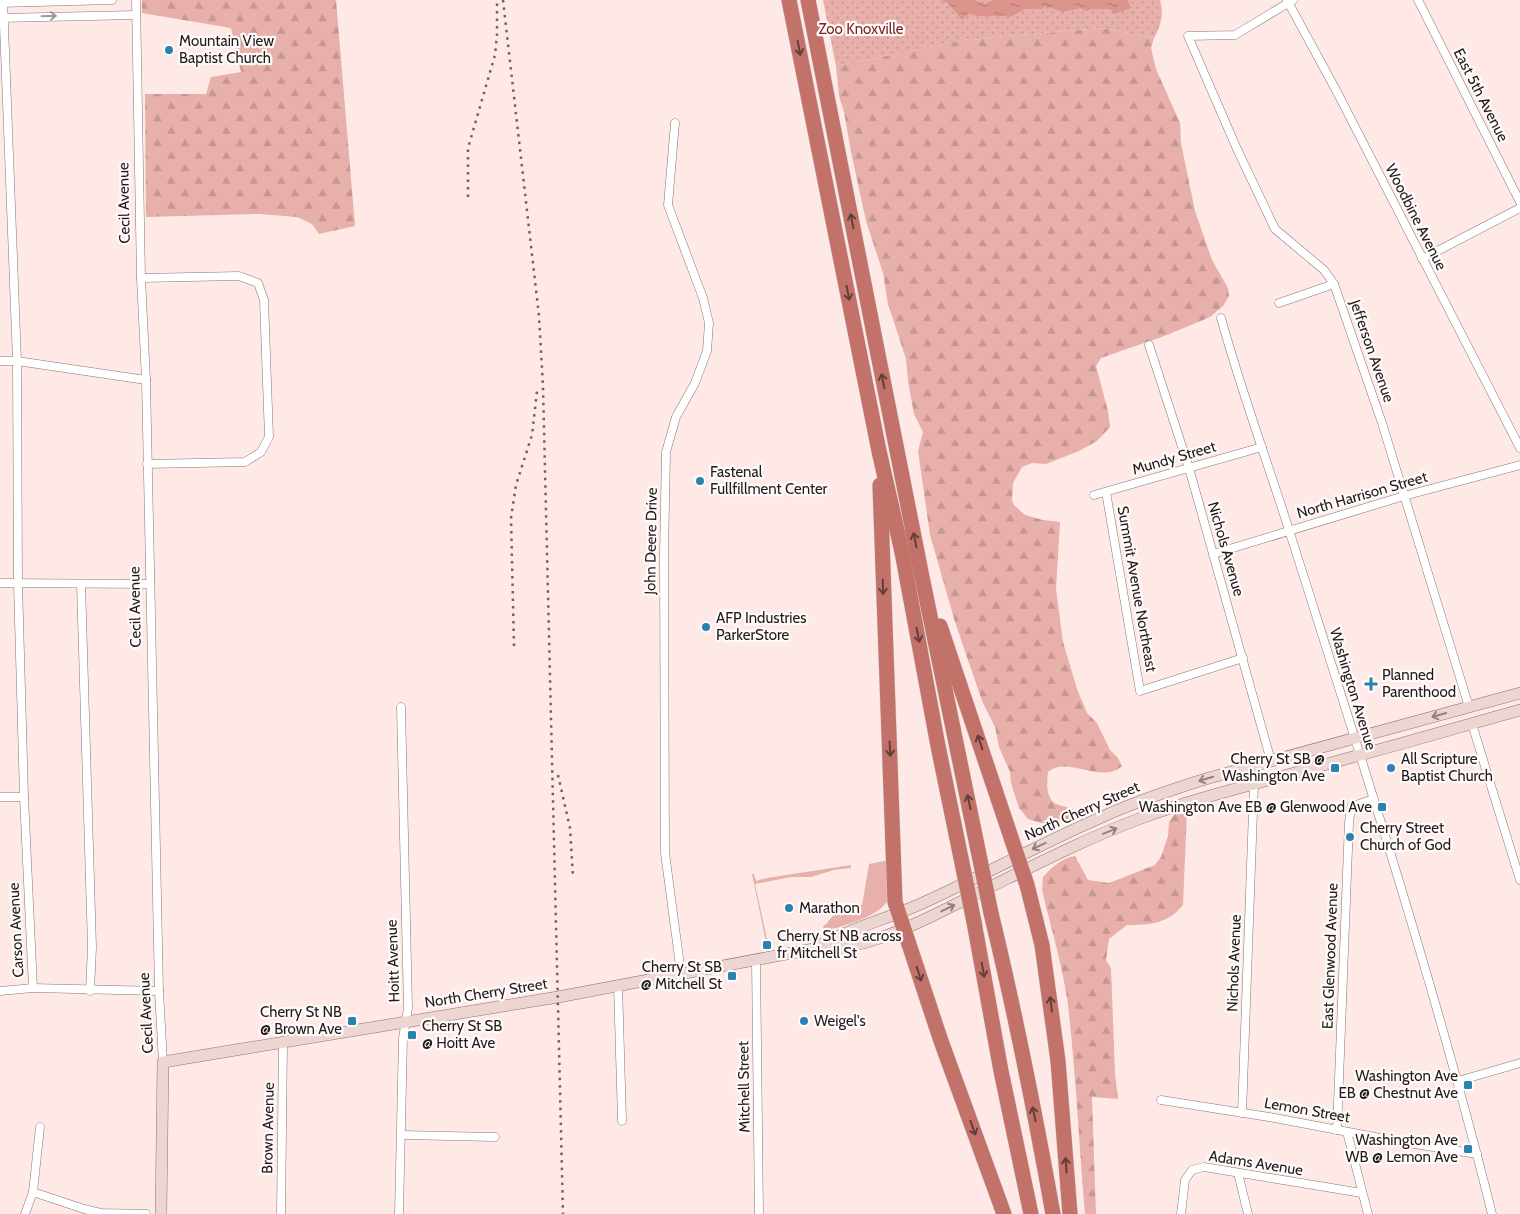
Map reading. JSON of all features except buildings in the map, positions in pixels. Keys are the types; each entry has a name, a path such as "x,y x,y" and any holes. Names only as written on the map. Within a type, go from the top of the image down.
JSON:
{"highway":[{"path":"789,0 879,451 902,552 938,746 1031,1214"},
{"path":"808,0 921,572 1035,1116 1053,1214"},
{"path":"879,451 895,902 941,1041 1004,1214"},
{"path":"921,572 965,694 1020,864 1042,945 1058,1061 1070,1214"}],"main road":[{"name":"North Cherry Street","path":"163,1062 618,986 813,949 831,950 847,947 921,921 1102,817 1141,801 1184,786 1271,761 1520,693"},
{"name":"North Cherry Street","path":"813,949 830,939 898,914 1020,864 1063,852 1135,821 1197,800 1520,710"},
{"name":"Cecil Avenue","path":"161,1214 163,1062"}],"street":[{"path":"2,2 112,0"},
{"name":"Cecil Avenue","path":"136,0 159,991 163,1062"},
{"name":"East 5th Avenue","path":"1418,0 1520,202"},
{"name":"Jefferson Avenue","path":"1289,1 1235,35 1188,36 1237,149 1275,230 1324,270 1334,284 1382,423 1468,707"},
{"name":"Woodbine Avenue","path":"1289,1 1520,448"},
{"name":"Carson Avenue","path":"2,2 17,362 18,584 24,797 33,988"},
{"path":"2,18 136,15"},
{"name":"John Deere Drive","path":"675,123 668,205 703,298 708,323 707,351 695,383 676,417 666,452 664,554 665,853 681,974"},
{"path":"1422,259 1520,208"},
{"path":"141,278 239,276 258,283 264,300 268,398 269,437 261,452 245,462 147,464"},
{"path":"1279,303 1334,284"},
{"name":"Washington Avenue","path":"1221,318 1373,799 1458,1080 1492,1214"},
{"name":"Nichols Avenue","path":"1150,345 1189,468 1271,761"},
{"path":"0,361 146,380"},
{"name":"Mundy Street","path":"1094,495 1262,447"},
{"name":"North Harrison Street","path":"1213,554 1404,496 1520,465"},
{"name":"Summit Avenue Northeast","path":"1106,492 1140,692 1243,658"},
{"path":"0,584 150,584"},
{"path":"81,584 92,947 90,991"},
{"name":"Hoitt Avenue","path":"399,1214 403,1038 408,1008 401,707"},
{"path":"1472,724 1520,880"},
{"name":"Nichols Avenue","path":"1242,1113 1254,784"},
{"path":"0,797 24,797"},
{"name":"East Glenwood Avenue","path":"1337,1130 1349,823 1351,806 1373,799"},
{"name":"Mitchell Street","path":"756,960 759,1214"},
{"path":"618,986 622,1121"},
{"path":"0,991 33,988 90,991 159,991"},
{"name":"Brown Avenue","path":"281,1214 283,1042"},
{"path":"1458,1080 1520,1063"},
{"name":"Lemon Street","path":"1161,1100 1477,1154"},
{"path":"25,1214 34,1192 40,1126"},
{"path":"1347,1132 1368,1214"},
{"path":"402,1135 495,1137"},
{"name":"Adams Avenue","path":"1181,1214 1185,1180 1192,1170 1204,1167 1362,1193"},
{"path":"1238,1173 1248,1214"},
{"path":"34,1192 101,1213 146,1214"}],"green space":[{"path":"142,0 336,0 355,226 319,234 312,224 297,217 259,214 146,217 145,94 206,94 211,77 241,72 231,28 142,13"},
{"name":"Zoo Knoxville","path":"823,0 1160,0 1162,15 1154,38 1103,28 969,39 836,66"},
{"path":"1103,28 1154,38 1151,48 1156,69 1180,123 1181,143 1195,211 1212,260 1228,288 1229,296 1223,306 1210,317 1167,335 1101,358 1096,366 1108,411 1110,427 1097,441 1079,451 1046,464 1032,463 1022,467 1013,483 1012,500 1014,505 1025,515 1060,522 1056,589 1063,642 1077,689 1087,713 1097,723 1110,750 1118,758 1122,766 1114,771 1104,773 1065,767 1056,768 1048,772 1048,794 1052,801 1073,809 1074,817 1069,821 1055,824 1041,823 1028,819 1019,808 1011,783 1010,772 999,747 995,727 982,701 955,622 930,535 918,451 923,432 914,414 906,359 888,304 883,273 866,221 844,112 839,96 836,66 969,39"},
{"path":"1187,810 1183,905 1164,920 1143,925 1127,925 1109,939 1106,960 1111,968 1115,1073 1118,1099 1092,1097 1096,1214 1085,1214 1068,1005 1060,962 1042,890 1043,877 1058,864 1075,856 1088,880 1109,883 1155,865 1161,857 1168,836 1169,822 1175,813"},
{"path":"889,860 888,899 884,905 862,919 828,931 824,930 823,926 837,914 837,909 862,905 869,864"},
{"path":"851,865 851,868 834,870 811,877 791,877 755,884 767,939 771,942 770,946 767,947 752,874 754,874 756,881"}],"water":[{"path":"941,0 975,0 985,4 993,0 1128,0 1131,8 1115,14 1110,9 1086,11 1081,8 1063,12 1046,6 1041,9 1025,9 1010,17 979,16 969,13 962,20 948,3"}],"railway":[{"path":"468,197 468,148 495,55 497,0"},
{"path":"503,0 539,316 543,387 563,1214"},
{"path":"514,646 511,518 516,485 532,435 537,391"},
{"path":"558,775 570,828 573,876"}],"place":[{"name":"Mountain View Baptist Church","path":"169,50"},
{"name":"Fastenal Fullfillment Center","path":"700,481"},
{"name":"AFP Industries ParkerStore","path":"706,627"},
{"name":"Planned Parenthood","path":"1371,684"},
{"name":"Cherry St SB @ Washington Ave","path":"1335,768"},
{"name":"All Scripture Baptist Church","path":"1391,768"},
{"name":"Washington Ave EB @ Glenwood Ave","path":"1382,807"},
{"name":"Cherry Street Church of God","path":"1350,837"},
{"name":"Marathon","path":"789,908"},
{"name":"Cherry St NB across fr Mitchell St","path":"767,945"},
{"name":"Cherry St SB @ Mitchell St","path":"732,976"},
{"name":"Cherry St NB @ Brown Ave","path":"352,1021"},
{"name":"Weigel's","path":"804,1021"},
{"name":"Cherry St SB @ Hoitt Ave","path":"412,1035"},
{"name":"Washington Ave EB @ Chestnut Ave","path":"1468,1085"},
{"name":"Washington Ave WB @ Lemon Ave","path":"1468,1149"}]}
